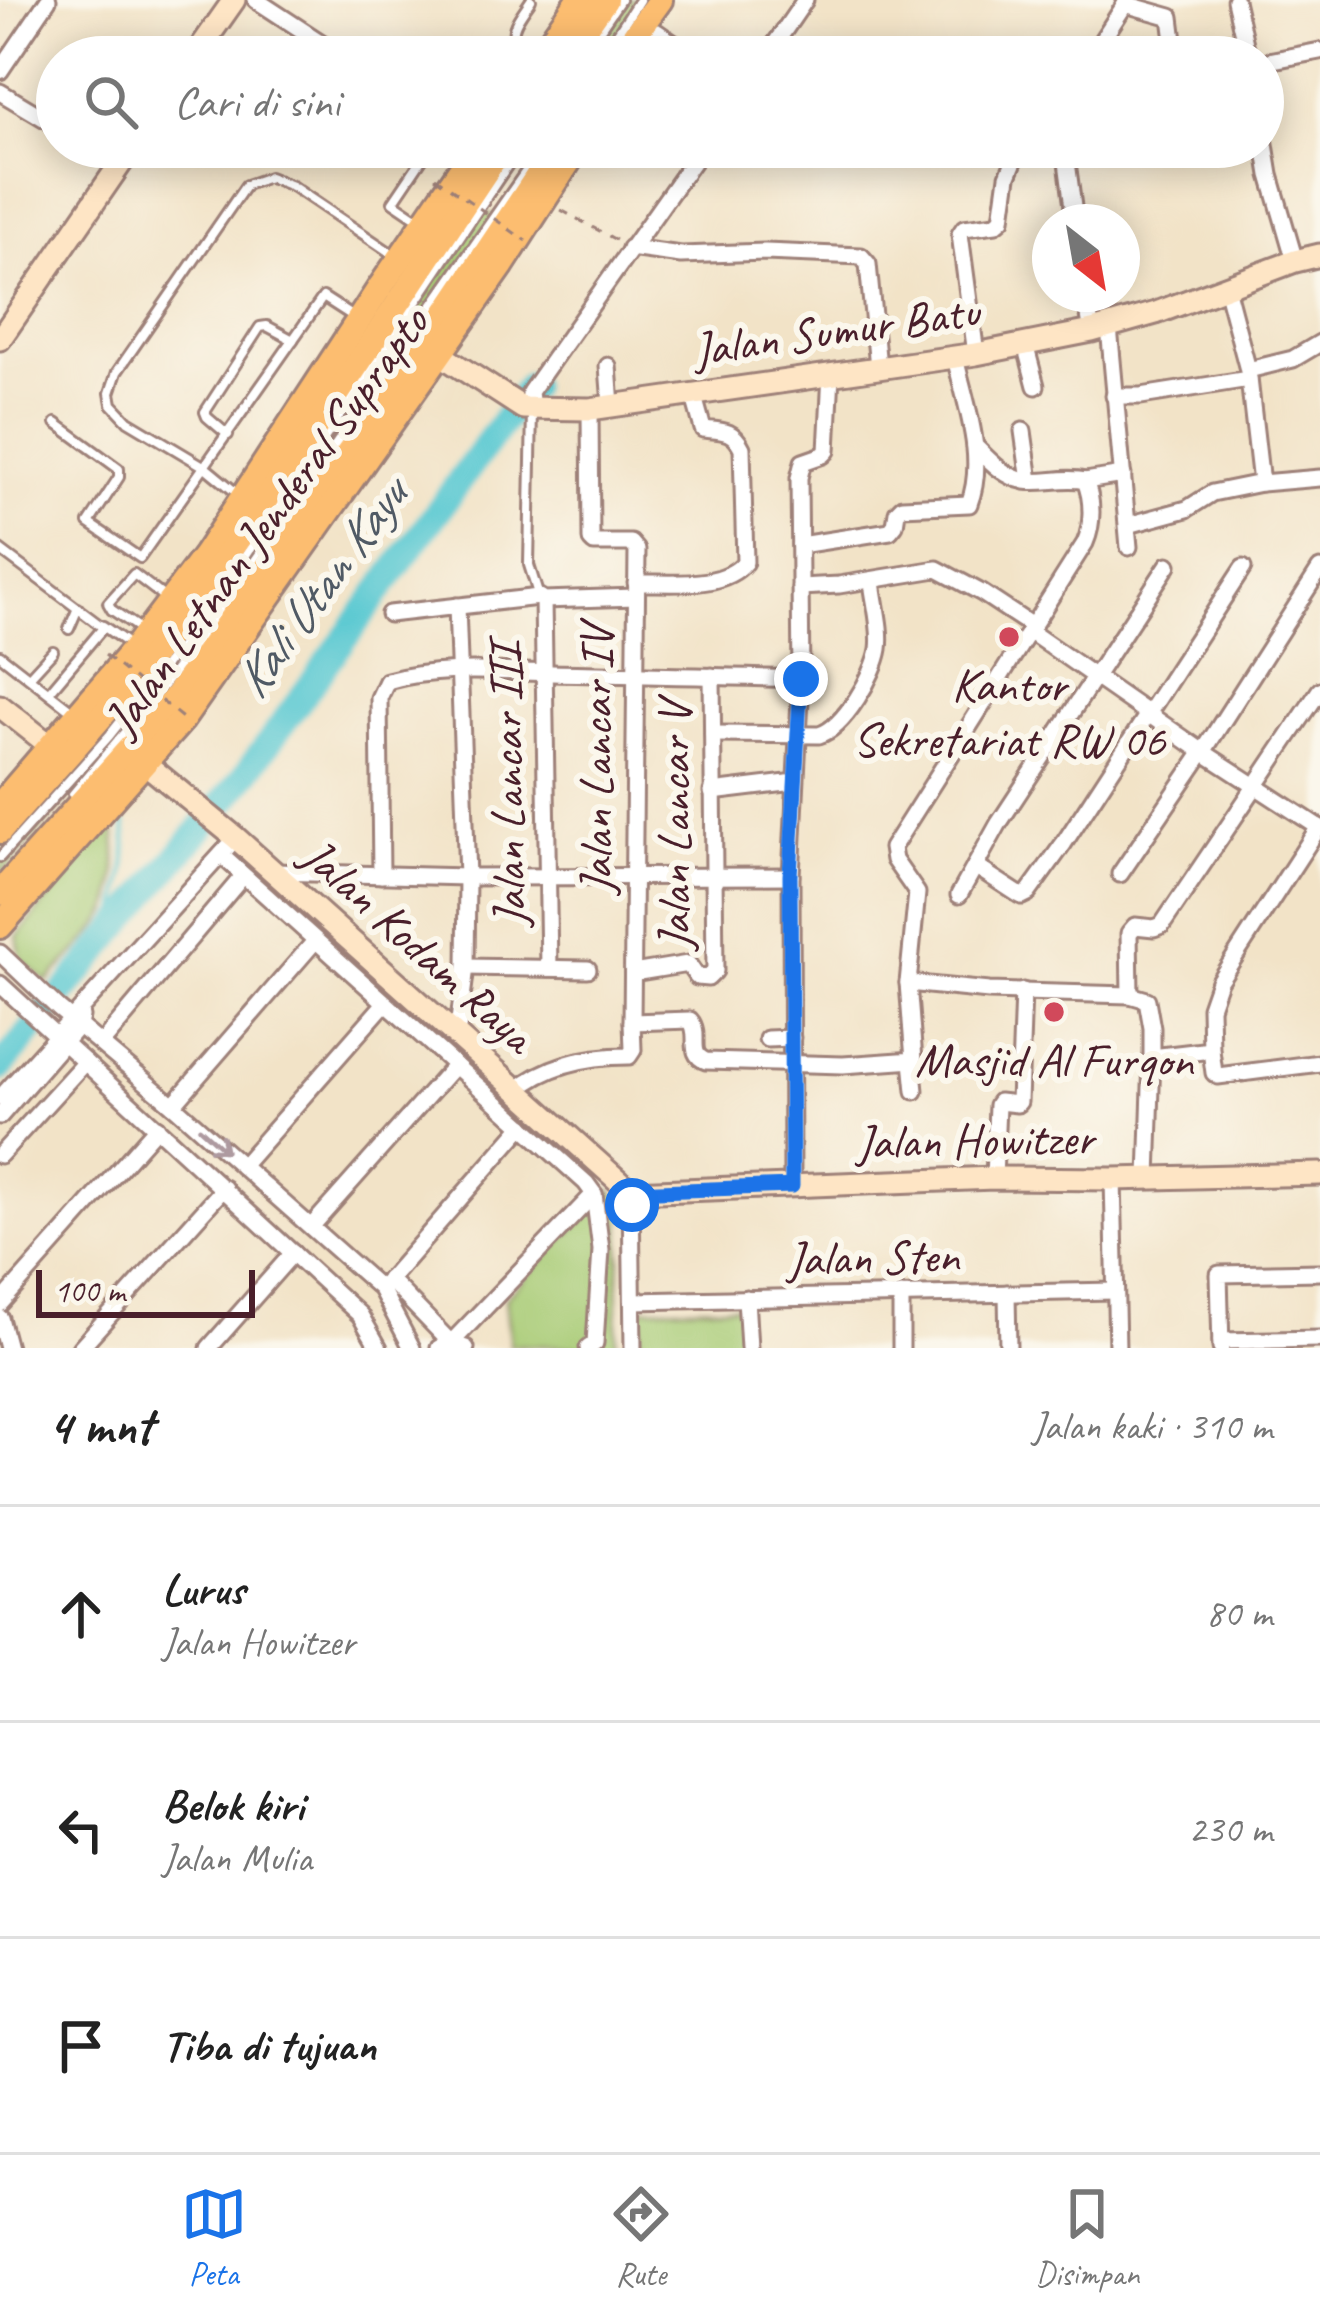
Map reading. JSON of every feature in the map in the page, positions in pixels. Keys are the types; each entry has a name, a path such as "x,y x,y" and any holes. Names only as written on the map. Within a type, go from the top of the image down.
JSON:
{"main road":[{"path":"634,36 660,0"},
{"path":"654,36 680,0"},
{"path":"557,36 589,2"},
{"path":"574,36 589,2"},
{"name":"Jalan Letnan Jenderal Suprapto","path":"203,612 205,555 462,168"},
{"name":"Jalan Letnan Jenderal Suprapto","path":"0,926 174,699 203,612 354,370 488,168"},
{"name":"Jalan Letnan Jenderal Suprapto","path":"0,831 361,435 543,168"},
{"name":"Jalan Letnan Jenderal Suprapto","path":"0,892 94,802 146,764 182,720 565,168"},
{"path":"354,370 355,327"},
{"path":"361,435 391,423"},
{"name":"Jalan Letnan Jenderal Suprapto","path":"0,805 78,716 130,642 203,612"}],"street":[{"path":"0,70 48,0"},
{"path":"208,36 233,0"},
{"path":"256,0 311,36"},
{"path":"781,36 806,0"},
{"path":"1235,0 1243,36"},
{"path":"1105,36 1127,2 1171,17 1173,36"},
{"path":"657,32 663,36"},
{"path":"1284,58 1320,50"},
{"path":"0,92 36,113"},
{"path":"0,340 118,168"},
{"path":"438,353 527,409 530,392 688,168"},
{"path":"800,545 890,531 902,508 971,501 975,446 965,356 960,234 1002,220 1011,168"},
{"path":"1068,168 1073,204"},
{"path":"1269,168 1295,261"},
{"path":"630,248 681,255 860,256 868,265 878,368"},
{"name":"Jalan Sumur Batu","path":"527,409 600,407 965,356 1100,329 1320,255"},
{"path":"1226,287 1248,374 1261,483"},
{"path":"1093,312 1114,396 1129,547"},
{"path":"1114,396 1141,396 1248,374 1293,359 1320,343"},
{"path":"1025,344 1036,386"},
{"path":"600,407 608,366"},
{"path":"792,1186 790,876 801,679 800,470 802,462 826,451 831,374"},
{"path":"389,614 636,590 736,571 745,562 742,448 737,438 722,429 704,429 692,393"},
{"name":"Jalan Lancar IV","path":"600,407 592,541 634,543 637,550 632,1022"},
{"path":"1023,431 1030,481"},
{"path":"975,446 1009,475 1030,481 1123,475"},
{"path":"1128,525 1186,508 1211,493 1320,478"},
{"path":"915,1091 908,982 916,893 894,860 892,848 1085,543 1090,496 1085,481"},
{"path":"959,895 999,823 1168,565"},
{"path":"975,866 1018,894 1028,893 1243,568"},
{"path":"1120,874 1320,569"},
{"path":"800,587 943,571 1203,752 1317,821 1219,981 1210,1007 1210,1050 1215,1075 1320,1063"},
{"path":"713,734 819,735 834,728 872,669 880,645 872,581"},
{"name":"Jalan Lancar III","path":"541,598 549,968"},
{"path":"457,606 467,878 466,967 457,1036"},
{"path":"382,875 379,698 383,685 392,679 519,670 801,679"},
{"name":"Jalan Lancar V","path":"633,973 688,964 696,977 712,976 715,971 712,676"},
{"path":"1130,995 1130,929 1158,928 1165,920 1320,690"},
{"path":"0,706 52,747"},
{"name":"Jalan Kodam Raya","path":"146,764 193,802 225,839 273,872 632,1192"},
{"path":"712,792 795,782"},
{"path":"0,1098 225,839 243,876 594,1194 602,1250 595,1342 588,1348"},
{"path":"273,872 467,878 790,876"},
{"path":"102,1043 243,876"},
{"path":"173,1105 315,941"},
{"path":"0,953 452,1346 594,1194"},
{"path":"466,967 588,969"},
{"path":"908,982 1145,999 1152,1057 1148,1178"},
{"path":"0,984 361,1316 380,1348"},
{"path":"994,1178 997,1106 1018,1102 1023,991"},
{"path":"242,1166 385,1003"},
{"path":"517,1090 562,1065 631,1054 632,1022 690,1020 698,1058 843,1065 912,1061"},
{"path":"0,1116 55,1034"},
{"path":"767,1039 792,1038"},
{"path":"1152,1057 1210,1050"},
{"path":"0,1155 86,1062"},
{"path":"311,1227 455,1065"},
{"path":"385,1284 523,1126"},
{"path":"0,1304 157,1127"},
{"name":"Jalan Howitzer","path":"632,1192 994,1178 1320,1174"},
{"path":"1113,1179 1117,1348"},
{"path":"80,1348 224,1189"},
{"path":"252,1215 271,1192"},
{"path":"632,1192 633,1348"},
{"path":"209,1348 293,1253"},
{"path":"1320,1272 1219,1274 1221,1345 1320,1339"},
{"path":"385,1284 412,1348"},
{"name":"Jalan Sten","path":"633,1300 1115,1291"},
{"path":"1007,1294 1008,1348"},
{"path":"901,1295 901,1348"},
{"path":"746,1298 748,1348"},
{"path":"0,1318 8,1348"}],"lane":[{"path":"514,36 514,27 532,0"},
{"path":"595,36 620,0"},
{"path":"616,36 639,0"},
{"path":"416,168 393,202 424,223"},
{"path":"65,803 156,695 203,612 506,168"},
{"path":"0,857 109,736 528,168"},
{"path":"242,497 206,466 128,421 112,404 110,393 117,371 246,185 269,177 292,185 401,259"},
{"path":"56,423 119,470 89,523 140,558 323,298 355,327"},
{"path":"228,434 206,412 260,327 293,340"},
{"path":"527,409 530,566 541,598"},
{"path":"0,550 101,626 130,642"},
{"path":"130,642 108,603 134,574 203,612"},
{"path":"69,629 79,608"},
{"path":"49,692 101,626"},
{"path":"30,676 53,651"},
{"path":"0,655 78,716"}],"path":[{"path":"435,177 526,242"},
{"path":"544,200 611,238"},
{"path":"130,642 104,655 186,721"}],"green space":[{"path":"620,0 639,0 616,36 595,36"},
{"path":"479,208 495,217 215,618 207,613"},
{"path":"147,689 156,695 0,876 0,857"},
{"path":"112,819 116,863 110,907 47,982 21,959 17,937"},
{"path":"612,1190 622,1206 616,1348 510,1345 505,1298"},
{"path":"742,1306 743,1348 640,1348 640,1308"}],"waterway":[{"name":"Kali Utan Kayu","path":"0,1068 240,782 529,386"},
{"path":"112,935 126,856 121,808"}],"place":[{"name":"Kantor Sekretariat RW 06","path":"1009,637"},
{"name":"Masjid Al Furqon","path":"1054,1012"}],"route":[{"path":"632,1205 632,1192 792,1186 790,876 801,679"}]}
